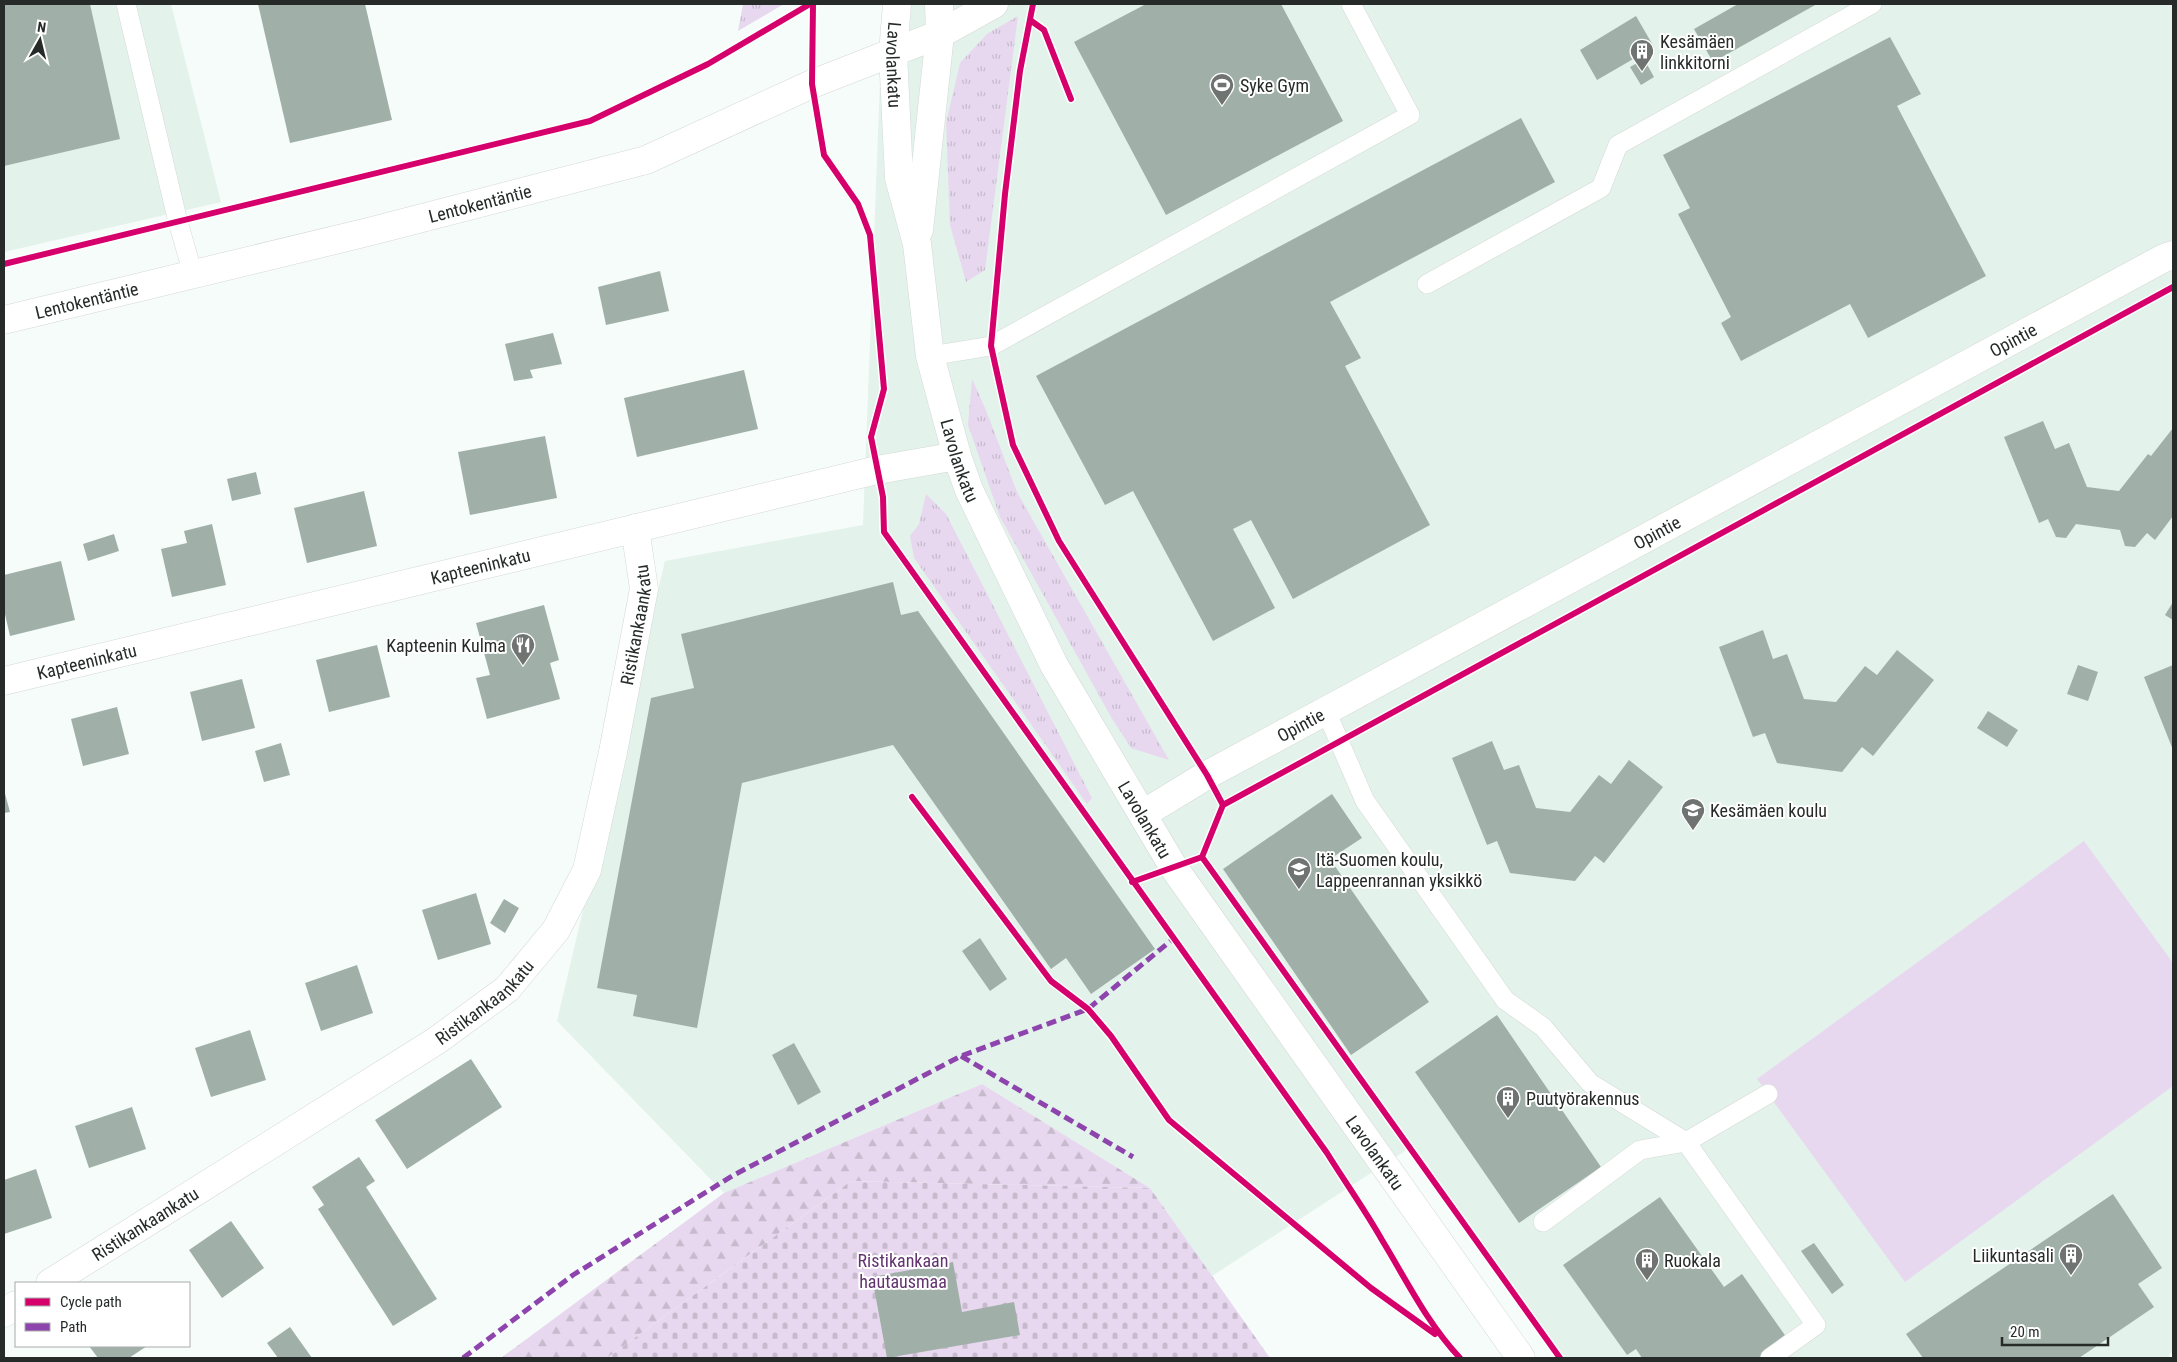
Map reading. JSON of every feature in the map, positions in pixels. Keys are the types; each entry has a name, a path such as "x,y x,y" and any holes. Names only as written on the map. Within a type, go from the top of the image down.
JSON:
{"street":[{"name":"Lavolankatu","path":"897,4 893,53 899,178 917,244 930,356 957,456 969,490 1054,665 1174,868 1521,1358"},
{"name":"Lavolankatu","path":"917,244 940,34 939,4"},
{"name":"Lentokentäntie","path":"4,320 381,229 646,160 762,106 940,34 994,4"},
{"name":"Opintie","path":"1143,814 1207,775 2164,258 2173,255"},
{"name":"Kapteeninkatu","path":"4,681 877,470 957,456"},
{"name":"Ristikankaankatu","path":"52,1282 436,1041 508,989 556,930 587,870 614,752 644,589 635,528"},
{"path":"4,1313 15,1306"}],"lane":[{"path":"126,4 178,222 193,274"},
{"path":"930,356 991,346 1410,115 1351,4"},
{"path":"1427,284 1601,188 1618,144 1872,4"},
{"path":"1326,711 1365,801 1506,1000 1543,1026 1590,1083 1686,1142 1816,1325 1770,1358"},
{"path":"1543,1222 1640,1150 1686,1142 1768,1094"}],"shaded area":[{"path":"4,4 171,4 221,202 4,252"},
{"path":"883,4 2173,4 2173,1349 2168,1358 1562,1358 1411,1147 1212,1276 1150,1188 982,1084 724,1193 557,1021 665,561 863,525"}],"green space":[{"path":"743,4 784,4 738,31"},
{"path":"1018,16 985,270 966,282 950,225 946,123 960,63 987,34"},
{"path":"972,379 1018,494 1169,760 1131,748 1111,717 1000,517 968,425"},
{"path":"926,494 946,514 1092,798 1087,804 914,558 910,536 919,524"},
{"path":"2084,841 2173,963 2173,1086 1905,1282 1757,1079"},
{"path":"982,1084 1150,1188 851,1181 607,1358 501,1358 724,1193"},
{"name":"Ristikankaan hautausmaa","path":"851,1181 1150,1188 1270,1358 607,1358"}],"building":[{"path":"4,4 90,4 120,139 4,166"},
{"path":"258,4 365,4 392,120 290,143"},
{"name":"Syke Gym","path":"1146,4 1281,4 1343,121 1166,215 1074,42"},
{"path":"1738,4 1817,4 1713,62 1694,29"},
{"path":"1636,16 1654,47 1597,80 1580,50"},
{"path":"1890,37 1921,94 1897,106 1986,276 1868,338 1850,304 1741,361 1721,323 1731,317 1678,214 1690,208 1663,155"},
{"name":"Kesämäen linkkitorni","path":"1644,59 1654,77 1641,85 1630,67"},
{"path":"1521,118 1555,182 1330,302 1361,358 1345,366 1430,525 1293,599 1251,520 1233,529 1275,608 1213,641 1133,491 1105,505 1036,376"},
{"path":"660,271 669,311 606,325 598,287"},
{"path":"553,333 562,364 530,370 533,378 514,381 505,344"},
{"path":"744,370 758,429 637,457 624,398"},
{"path":"2043,421 2055,449 2069,443 2087,487 2119,491 2148,454 2151,456 2173,428 2173,516 2155,540 2147,533 2135,547 2125,546 2120,530 2076,524 2066,538 2056,537 2048,519 2039,523 2004,437"},
{"path":"545,436 557,498 470,515 458,452"},
{"path":"256,472 261,494 232,501 227,479"},
{"path":"364,491 377,546 307,563 294,508"},
{"path":"212,524 226,585 172,597 161,549 187,543 184,531"},
{"path":"114,534 119,551 88,561 83,544"},
{"path":"61,561 75,620 10,636 4,610 4,575"},
{"path":"893,582 901,615 918,611 1155,949 1091,994 1066,958 1051,969 893,745 742,783 697,1028 633,1016 637,995 597,988 651,698 694,688 681,634"},
{"path":"2173,602 2173,620 2165,615"},
{"path":"544,605 559,660 550,663 560,699 487,719 476,678 490,675 476,623"},
{"path":"1763,630 1773,659 1787,654 1804,699 1836,702 1865,666 1877,675 1897,650 1934,680 1873,756 1862,747 1842,772 1777,763 1765,733 1753,737 1719,647"},
{"path":"377,645 390,697 329,712 316,660"},
{"path":"2078,665 2098,672 2088,701 2067,694"},
{"path":"2173,665 2173,750 2144,677"},
{"path":"242,679 255,728 202,741 190,692"},
{"path":"117,707 129,754 83,766 71,719"},
{"path":"1988,711 2018,730 2007,747 1977,728"},
{"path":"1492,741 1504,770 1519,765 1536,808 1570,812 1599,775 1611,784 1629,760 1663,787 1604,863 1595,856 1575,881 1510,873 1497,841 1487,845 1452,758"},
{"path":"281,743 290,775 264,782 255,751"},
{"path":"4,790 10,812 4,813"},
{"path":"1332,794 1362,838 1330,859 1429,1002 1351,1055 1223,869"},
{"path":"476,893 491,944 438,960 422,910"},
{"path":"504,899 519,908 505,933 490,923"},
{"path":"980,938 1007,979 990,991 962,951"},
{"path":"357,965 373,1013 321,1031 305,983"},
{"name":"Puutyörakennus","path":"1497,1015 1601,1167 1519,1223 1415,1072"},
{"path":"250,1030 266,1080 211,1097 195,1048"},
{"path":"794,1043 821,1092 798,1105 772,1055"},
{"path":"471,1059 502,1107 407,1169 375,1120"},
{"path":"132,1107 146,1149 89,1168 75,1126"},
{"path":"359,1157 375,1181 366,1187 437,1299 393,1326 318,1209 324,1205 312,1187"},
{"path":"36,1169 52,1218 4,1234 4,1180"},
{"name":"Liikuntasali","path":"2113,1194 2162,1268 2138,1284 2154,1307 2079,1358 1923,1358 1906,1334"},
{"name":"Ruokala","path":"1660,1197 1724,1287 1742,1274 1789,1341 1764,1358 1642,1358 1636,1349 1627,1355 1563,1265"},
{"path":"231,1221 264,1268 222,1298 189,1250"},
{"path":"1814,1243 1844,1285 1832,1294 1801,1251"},
{"path":"953,1262 962,1312 1014,1302 1020,1335 887,1358 872,1277"},
{"path":"290,1327 312,1358 278,1358 267,1343"},
{"path":"90,1347 146,1347 129,1358 98,1358"}],"marked path":[{"path":"463,1358 573,1275 732,1176 961,1056 1088,1009 1173,939"},
{"path":"961,1056 1133,1157"}],"cycle path":[{"path":"4,264 590,121 708,64 810,4"},
{"path":"813,4 812,84 824,155 858,204 870,235 884,389 871,437 883,497 884,532 1327,1153 1369,1218 1427,1316 1460,1358"},
{"path":"1033,4 1020,71 1005,194 991,346 1013,445 1059,541 1207,775 1223,805 1202,857 1560,1358"},
{"path":"1030,20 1044,30 1071,99"},
{"path":"1223,805 2173,287"},
{"path":"912,797 1051,981 1088,1009 1111,1036 1169,1120 1371,1288 1435,1334"},
{"path":"1132,882 1202,857"}],"place":[{"name":"Kesämäen linkkitorni","path":"1642,72"},
{"name":"Syke Gym","path":"1222,106"},
{"name":"Kapteenin Kulma","path":"523,666"},
{"name":"Kesämäen koulu","path":"1693,831"},
{"name":"Itä-Suomen koulu, Lappeenrannan yksikkö","path":"1299,890"},
{"name":"Puutyörakennus","path":"1508,1119"},
{"name":"Liikuntasali","path":"2071,1276"},
{"name":"Ruokala","path":"1647,1281"}]}
